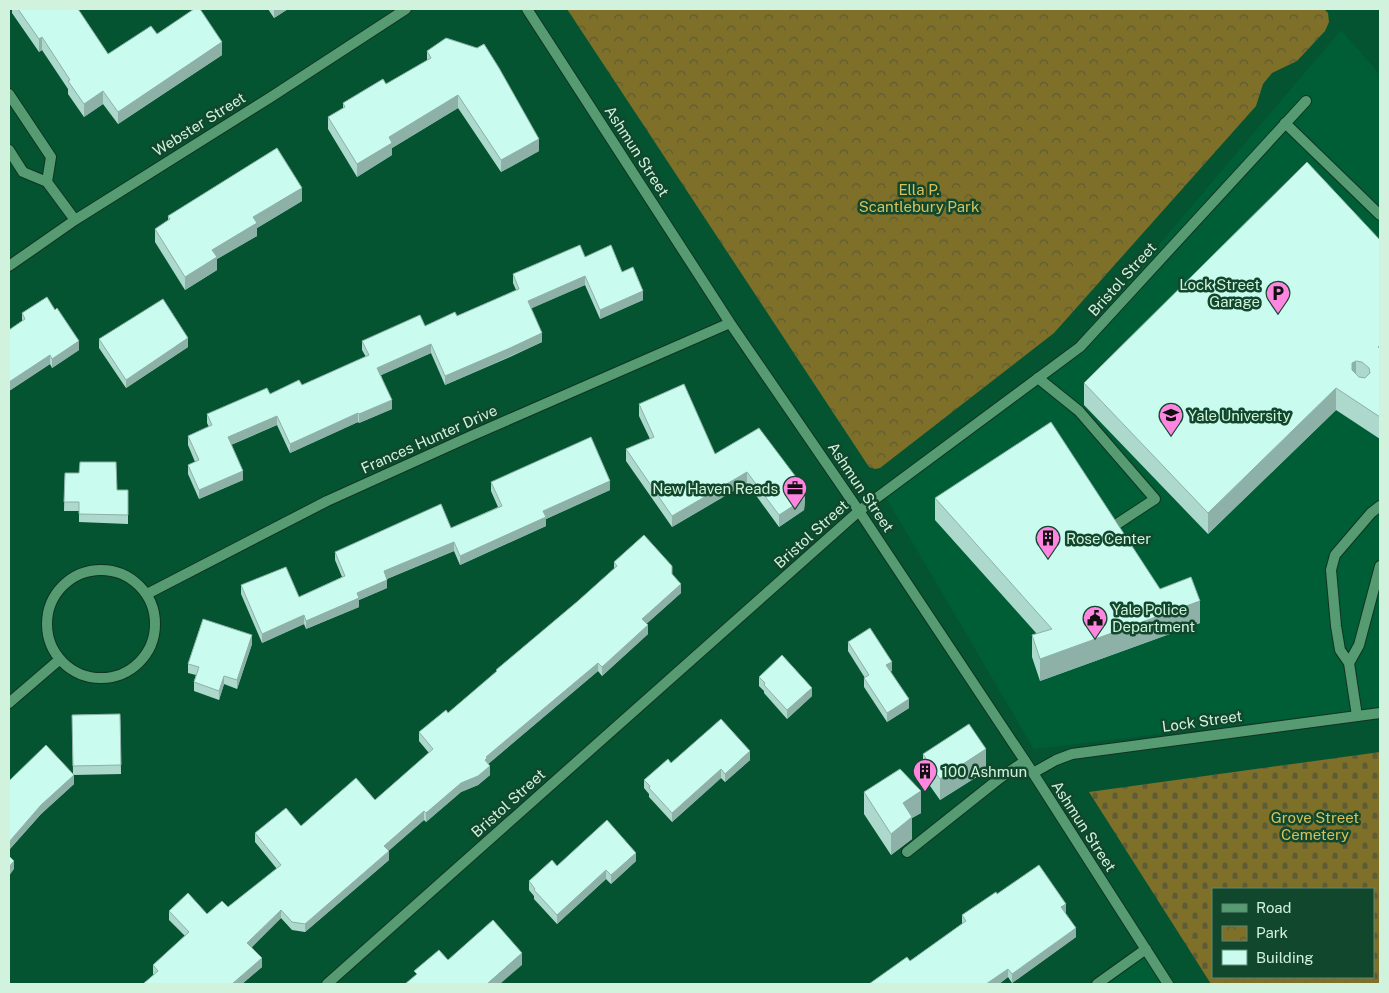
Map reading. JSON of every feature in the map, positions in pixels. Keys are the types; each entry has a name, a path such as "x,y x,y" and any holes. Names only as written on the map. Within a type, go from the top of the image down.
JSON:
{"street":[{"name":"Webster Street","path":"9,266 75,220 271,97 406,9"},
{"name":"Ashmun Street","path":"527,9 730,323 859,511 1033,773 1168,984"},
{"path":"9,94 51,157 47,182"},
{"name":"Bristol Street","path":"327,984 859,511 1080,347 1306,101"},
{"path":"1285,123 1380,215"},
{"path":"9,150 23,172 47,182 75,220"},
{"name":"Frances Hunter Drive","path":"146,594 327,501 730,323"},
{"path":"1038,378 1079,411 1155,499 1117,524"},
{"path":"1356,716 1349,662 1340,650 1331,570 1335,554 1371,513 1380,506"},
{"path":"1349,662 1359,645 1380,566"},
{"path":"100,570 119,573 136,582 146,594 154,612 155,631 150,649 138,664 122,675 111,678 92,678 74,672 59,660 50,644 46,625 49,606 58,590 65,583 81,573 100,570"},
{"path":"9,703 59,660"},
{"name":"Lock Street","path":"1033,773 1056,760 1072,754 1380,713"},
{"path":"907,852 1024,761"},
{"path":"1097,984 1146,949"}],"shaded area":[{"name":"Yale University","path":"1341,30 1380,75 1380,708 1034,749 884,494 1071,349"},
{"path":"1146,949 1168,984 1096,984"}],"green space":[{"name":"Ella P. Scantlebury Park","path":"567,9 1324,9 1328,13 1329,22 1325,31 1297,61 1272,73 1263,84 1256,106 1054,333 880,468 875,469 869,467"},
{"name":"Grove Street Cemetery","path":"1380,752 1380,984 1211,984 1089,792"}],"building":[{"path":"18,9 78,9 108,54 151,26 157,34 194,9 200,9 222,42 118,112 103,91 84,104 42,37 39,39"},
{"path":"446,38 477,48 484,44 539,139 501,160 458,95 389,137 392,143 357,164 328,117 345,107 343,103 383,79 386,84 431,58 427,51"},
{"path":"277,148 302,188 253,217 257,223 212,250 217,257 185,277 155,229 170,219 168,216"},
{"name":"Lock Street Garage","path":"1307,162 1380,240 1380,345 1378,347 1380,348 1380,417 1336,388 1208,513 1084,383","holes":["1356,361 1362,362 1369,368 1370,373 1365,378 1359,377 1352,370 1352,363"]},
{"path":"580,245 585,257 611,245 622,272 633,267 643,291 600,310 585,276 528,301 542,333 510,348 445,376 431,344 377,368 392,400 358,413 290,444 277,416 228,437 243,471 199,490 188,465 199,460 188,436 212,425 207,414 267,388 270,394 299,380 302,385 369,355 362,341 420,315 425,326 455,312 457,316 519,289 513,274"},
{"path":"47,297 55,310 57,308 79,341 52,359 50,355 9,382 9,330 25,319 22,313"},
{"path":"163,299 188,338 126,380 99,339"},
{"path":"684,384 715,454 759,428 805,489 804,499 779,515 747,472 672,516 626,449 654,437 639,404"},
{"name":"Rose Center","path":"1051,422 1160,589 1191,577 1200,601 1040,659 1032,635 1052,629 935,498"},
{"path":"591,437 610,481 543,511 546,517 460,556 454,542 384,571 387,580 357,593 359,598 306,621 304,615 262,634 241,585 286,567 299,597 345,576 335,552 441,504 451,528 502,506 491,482"},
{"path":"80,462 116,462 117,490 128,490 128,515 79,514 79,502 64,502 65,473 79,473"},
{"path":"644,535 672,566 672,574 681,584 642,619 648,625 602,667 598,663 486,757 485,760 490,766 478,776 461,783 426,813 424,811 384,846 389,851 305,924 292,922 281,910 247,943 262,958 232,984 143,984 158,971 153,965 189,932 169,911 188,893 207,914 222,901 228,907 281,865 255,833 286,808 301,826 356,778 375,800 433,749 419,732 446,710 448,713 578,601 617,566 614,562"},
{"path":"203,619 252,635 237,680 224,676 219,691 194,682 199,667 188,664"},
{"path":"870,628 892,662 886,665 909,699 887,713 864,678 869,675 848,642"},
{"path":"782,655 812,688 787,710 759,677"},
{"path":"120,714 121,765 73,766 72,715"},
{"path":"721,719 750,751 725,774 721,769 672,813 644,780 668,759 671,763"},
{"path":"969,724 986,749 940,779 923,754"},
{"path":"46,745 74,775 41,805 9,842 9,781"},
{"path":"900,769 921,791 903,803 912,817 891,834 864,792"},
{"path":"607,820 636,853 611,875 606,870 557,915 534,890 529,881 552,860 557,866"},
{"path":"9,856 14,861 9,867"},
{"path":"1039,865 1066,904 1061,907 1076,928 1012,974 1008,969 986,984 869,984 907,957 910,961 966,921 962,915"},
{"path":"493,920 522,953 487,984 405,984 417,974 414,971 439,950 448,960"}],"place":[{"name":"Lock Street Garage","path":"1278,314"},
{"name":"Yale University","path":"1171,436"},
{"name":"New Haven Reads","path":"795,509"},
{"name":"Rose Center","path":"1048,559"},
{"name":"Yale Police Department","path":"1095,639"},
{"name":"100 Ashmun","path":"925,792"}]}
